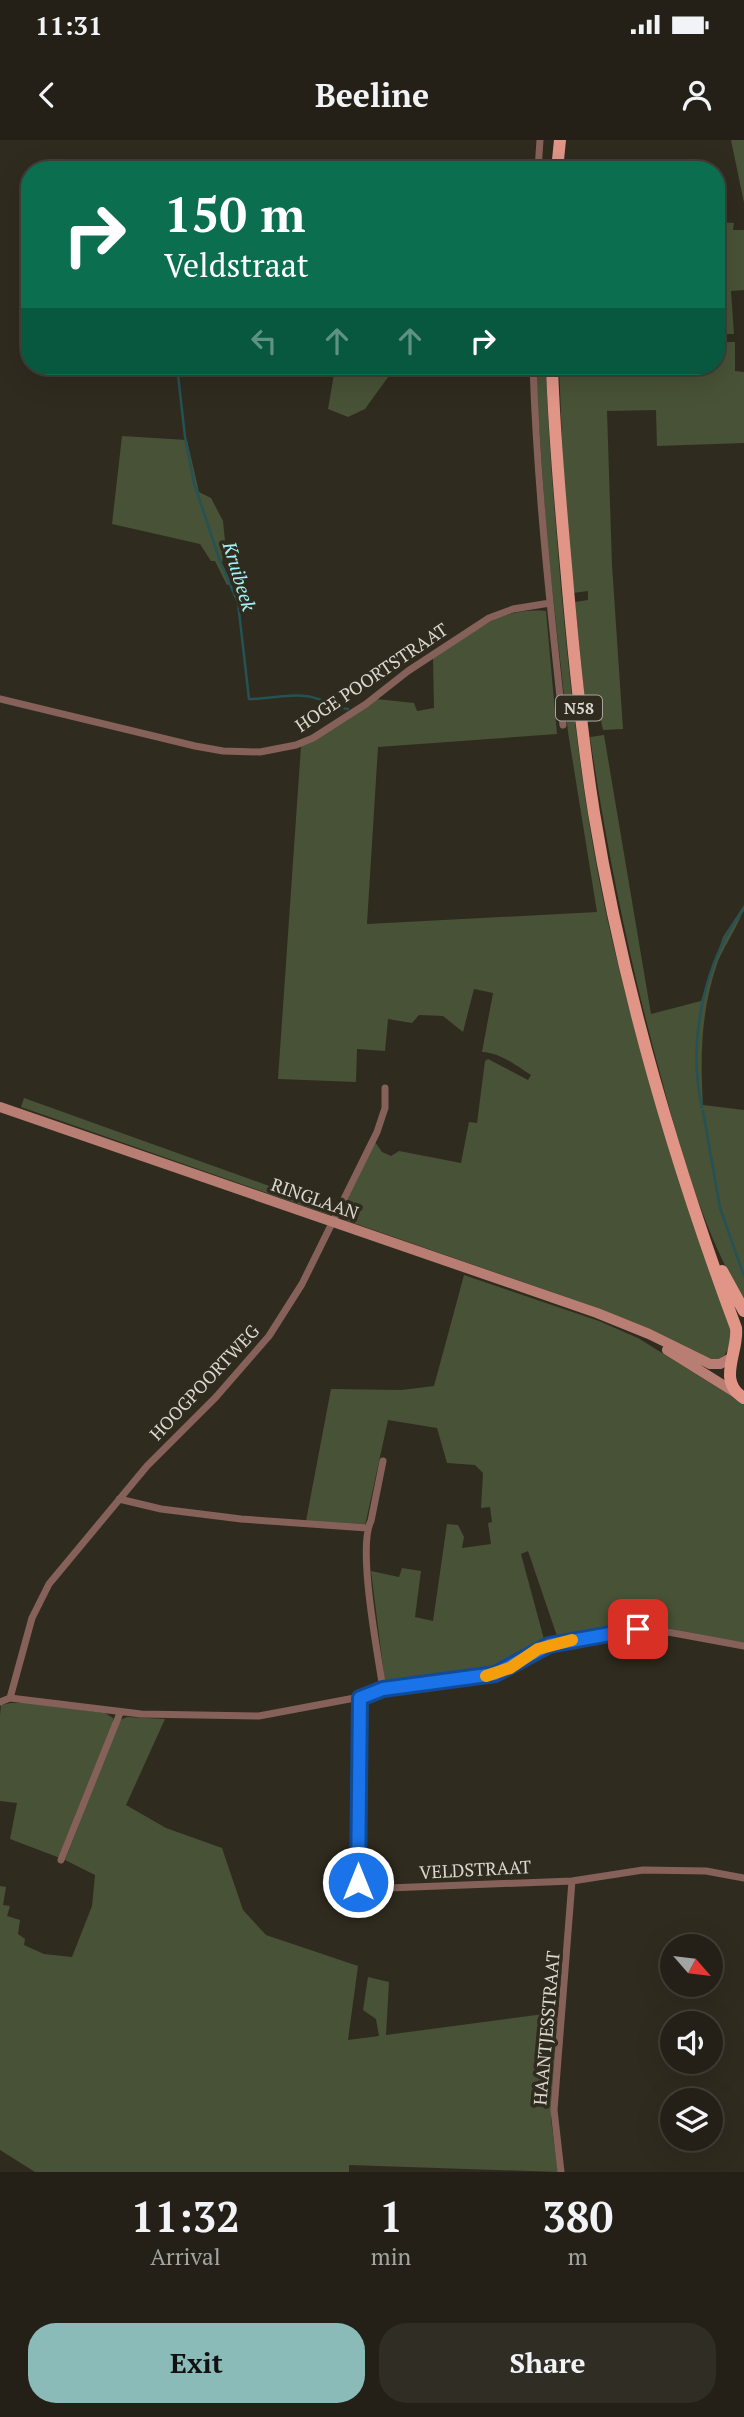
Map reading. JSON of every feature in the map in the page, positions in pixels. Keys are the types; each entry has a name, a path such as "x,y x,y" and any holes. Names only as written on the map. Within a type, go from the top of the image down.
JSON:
{"main road":[{"path":"558,161 560,140"},
{"name":"N58","path":"552,375 554,432 573,653 595,815 627,975 662,1107 736,1328 736,1350"},
{"name":"RINGLAAN","path":"0,1107 619,1322 710,1364 720,1364 736,1350"},
{"name":"N58","path":"702,1230 744,1311"},
{"name":"RINGLAAN","path":"619,1322 741,1397"},
{"path":"736,1350 728,1371 731,1384 741,1397"}],"street":[{"path":"539,161 540,140"},
{"path":"533,375 535,432 563,725"},
{"name":"HOGE POORTSTRAAT","path":"0,699 223,751 282,749 326,730 489,618 513,609 550,603"},
{"name":"HOOGPOORTWEG","path":"10,1698 38,1602 62,1565 147,1466 247,1364 269,1336 302,1284 377,1132 385,1108 385,1088"},
{"path":"383,1461 368,1528 367,1564 383,1689"},
{"path":"119,1499 161,1509 242,1519 368,1528"},
{"path":"0,1702 10,1698 120,1713 191,1717 259,1716 360,1698 383,1689 495,1674 549,1645 628,1630 666,1630 744,1646"},
{"name":"VELDSTRAAT","path":"360,1698 358,1882 362,1889 572,1881 643,1870 706,1871 744,1878"},
{"path":"61,1860 120,1713"},
{"name":"HAANTJESSTRAAT","path":"561,2172 554,2110 572,1881"}],"green space":[{"path":"731,140 744,140 744,203"},
{"path":"725,222 734,223 733,230 744,230 744,290 731,291 734,334 725,334"},
{"path":"725,342 735,342 735,371 744,372 744,443 657,446 656,410 607,411 612,565 623,729 603,730 601,721 587,722 575,602 588,600 588,591 573,593 559,375 725,375"},
{"path":"334,375 390,375 365,409 348,417 328,409"},
{"path":"536,375 546,375 552,477 569,670 584,792 598,873 619,967 648,1075 680,1181 734,1339 724,1356 715,1361 603,1310 345,1220 343,1208 375,1142 382,1152 391,1156 399,1151 461,1163 469,1122 477,1123 485,1061 488,1059 528,1080 531,1075 502,1057 482,1052 493,993 474,989 463,1032 443,1016 419,1015 412,1023 388,1019 385,1051 357,1049 356,1082 278,1079 301,746 376,699 414,703 417,711 434,708 433,658 473,631 514,613 546,611 557,734 378,747 367,924 597,912 568,732 547,541"},
{"path":"122,436 187,440 199,492 211,498 223,521 225,541 222,563 232,584 227,585 215,561 211,561 200,544 112,524"},
{"path":"604,735 651,1014 701,1001 723,937 744,905 712,982 705,1016 702,1069 703,1105 744,1110 744,1301 717,1248 695,1192 639,992 612,865 590,737"},
{"path":"24,1098 336,1210 330,1215 21,1107"},
{"path":"464,1275 599,1321 638,1338 744,1404 744,1644 663,1627 637,1626 558,1639 528,1551 521,1554 545,1643 518,1660 477,1676 387,1685 385,1683 371,1571 399,1577 402,1568 421,1571 415,1617 433,1621 447,1524 458,1525 464,1537 462,1548 491,1544 488,1523 492,1522 490,1507 481,1508 483,1473 475,1465 447,1463 437,1428 388,1420 365,1526 306,1521 331,1389 401,1390 434,1386"},
{"path":"11,1703 105,1713 113,1718 113,1724 60,1858 10,1839 17,1803 0,1801 0,1716 1,1705"},
{"path":"127,1717 165,1719 126,1805 166,1828 222,1848 243,1910 266,1935 358,1966 348,2040 379,2036 376,2019 363,2010 368,1977 389,1982 386,2035 559,2012 551,2119 558,2172 349,2165 349,2172 35,2172 0,2150 0,1886 6,1887 3,1905 10,1906 7,1916 20,1920 18,1934 25,1939 24,1945 44,1954 72,1957 92,1906 95,1875 65,1860 120,1720"}],"waterway":[{"name":"Kruibeek","path":"178,375 185,437 194,483 220,561 238,603 249,699 305,696 348,709"},
{"path":"702,1107 697,1056 702,1003 718,952 744,909"},
{"path":"703,1111 720,1208 744,1276"}],"slow traffic":[{"path":"486,1676 510,1668 538,1649 572,1640"}],"route":[{"path":"358,1882 360,1698 383,1689 495,1674 549,1645 638,1629"}]}
